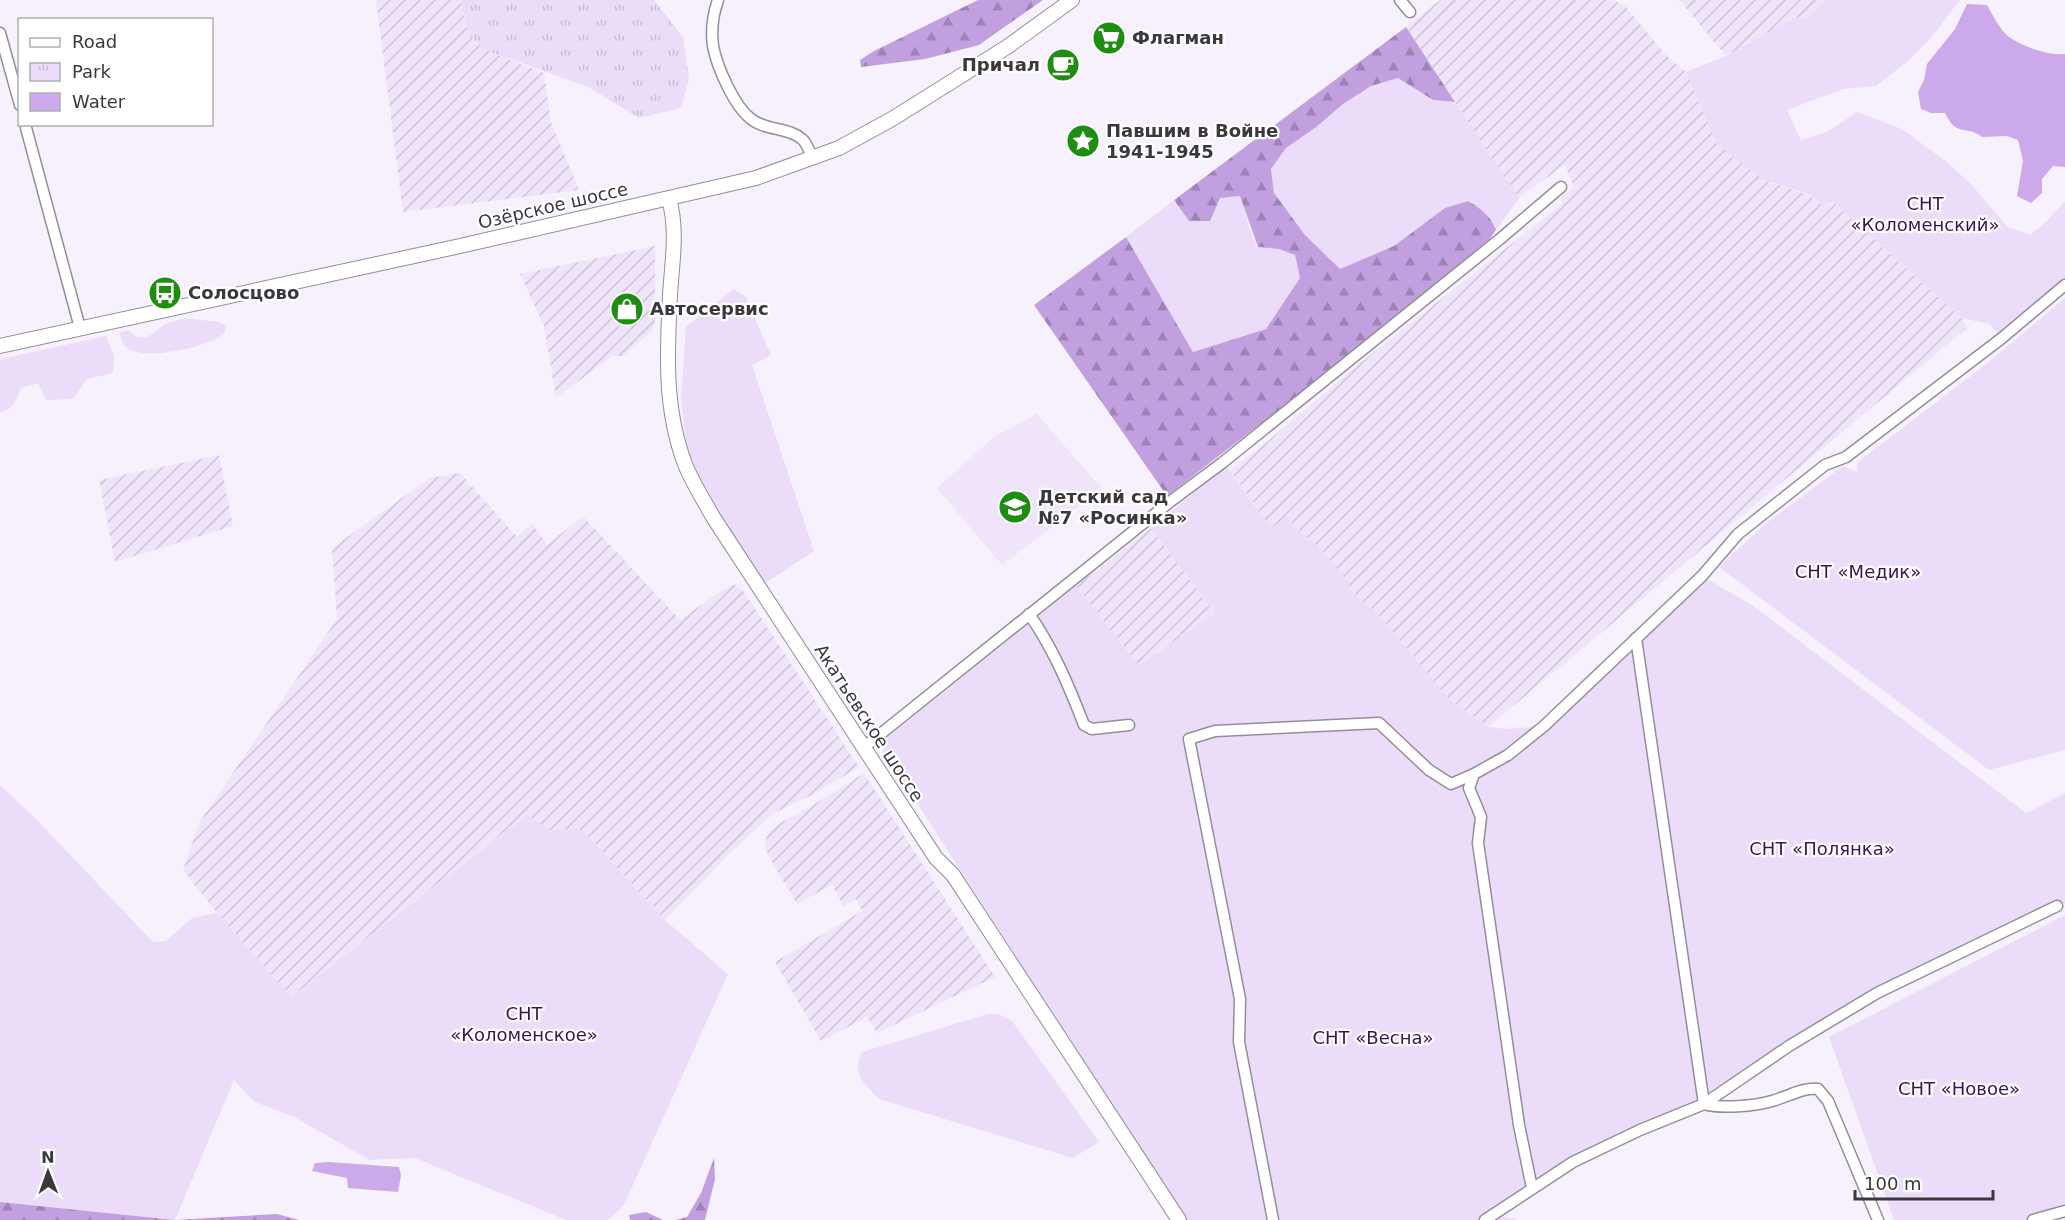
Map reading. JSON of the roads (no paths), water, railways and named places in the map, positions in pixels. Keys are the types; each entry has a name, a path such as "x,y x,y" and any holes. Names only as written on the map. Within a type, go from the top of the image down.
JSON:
{"main road":[{"name":"Озёрское шоссе","path":"0,346 756,178 813,159 848,143 951,84 1022,37 1072,0"},
{"name":"Акатьевское шоссе","path":"669,199 675,225 668,337 668,383 672,420 685,464 712,517 936,858 953,875 1179,1220"}],"street":[{"path":"718,0 713,27 713,45 736,102 750,119 764,127 793,134 804,140 813,159"},
{"path":"1400,0 1410,12"},
{"path":"0,33 18,98"},
{"path":"26,126 80,328"},
{"path":"863,748 1238,450 1500,239 1561,187"},
{"path":"1273,1220 1239,1042 1240,999 1189,739 1215,731 1379,723 1429,770 1451,784 1474,774 1508,755 1544,726 1702,576 1738,534 1825,465 1846,457 2002,338 2065,285"},
{"path":"1029,614 1041,631 1066,678 1084,725 1092,729 1129,725"},
{"path":"1636,638 1704,1104"},
{"path":"1474,774 1469,788 1481,817 1478,843 1519,1125 1532,1188"},
{"path":"1485,1220 1573,1162 1640,1130 1704,1104 1790,1046 1877,993 2057,906"},
{"path":"1704,1104 1715,1107 1768,1102 1809,1088 1818,1089 1828,1101 1878,1220"},
{"path":"2033,1220 2065,1210"}],"water":[{"path":"1967,4 1987,5 2006,34 2022,44 2044,52 2065,54 2065,167 2053,166 2042,179 2042,193 2031,203 2017,196 2023,161 2018,140 2007,136 1982,137 1971,131 1957,128 1949,121 1945,113 1931,113 1921,109 1918,92 1924,80 1927,64 1955,29"},
{"path":"315,1163 399,1167 401,1175 398,1192 348,1188 347,1178 312,1171"}],"place":[{"name":"Флагман","path":"1109,38"},
{"name":"Причал","path":"1063,65"},
{"name":"Павшим в Войне 1941-1945","path":"1083,141"},
{"name":"Солосцово","path":"165,293"},
{"name":"Автосервис","path":"627,309"},
{"name":"Детский сад №7 «Росинка»","path":"1015,507"}],"park label":[{"name":"СНТ «Коломенский»","path":"1925,214"},
{"name":"СНТ «Медик»","path":"1858,572"},
{"name":"СНТ «Полянка»","path":"1822,849"},
{"name":"СНТ «Коломенское»","path":"524,1024"},
{"name":"СНТ «Весна»","path":"1373,1038"},
{"name":"СНТ «Новое»","path":"1959,1089"}]}
